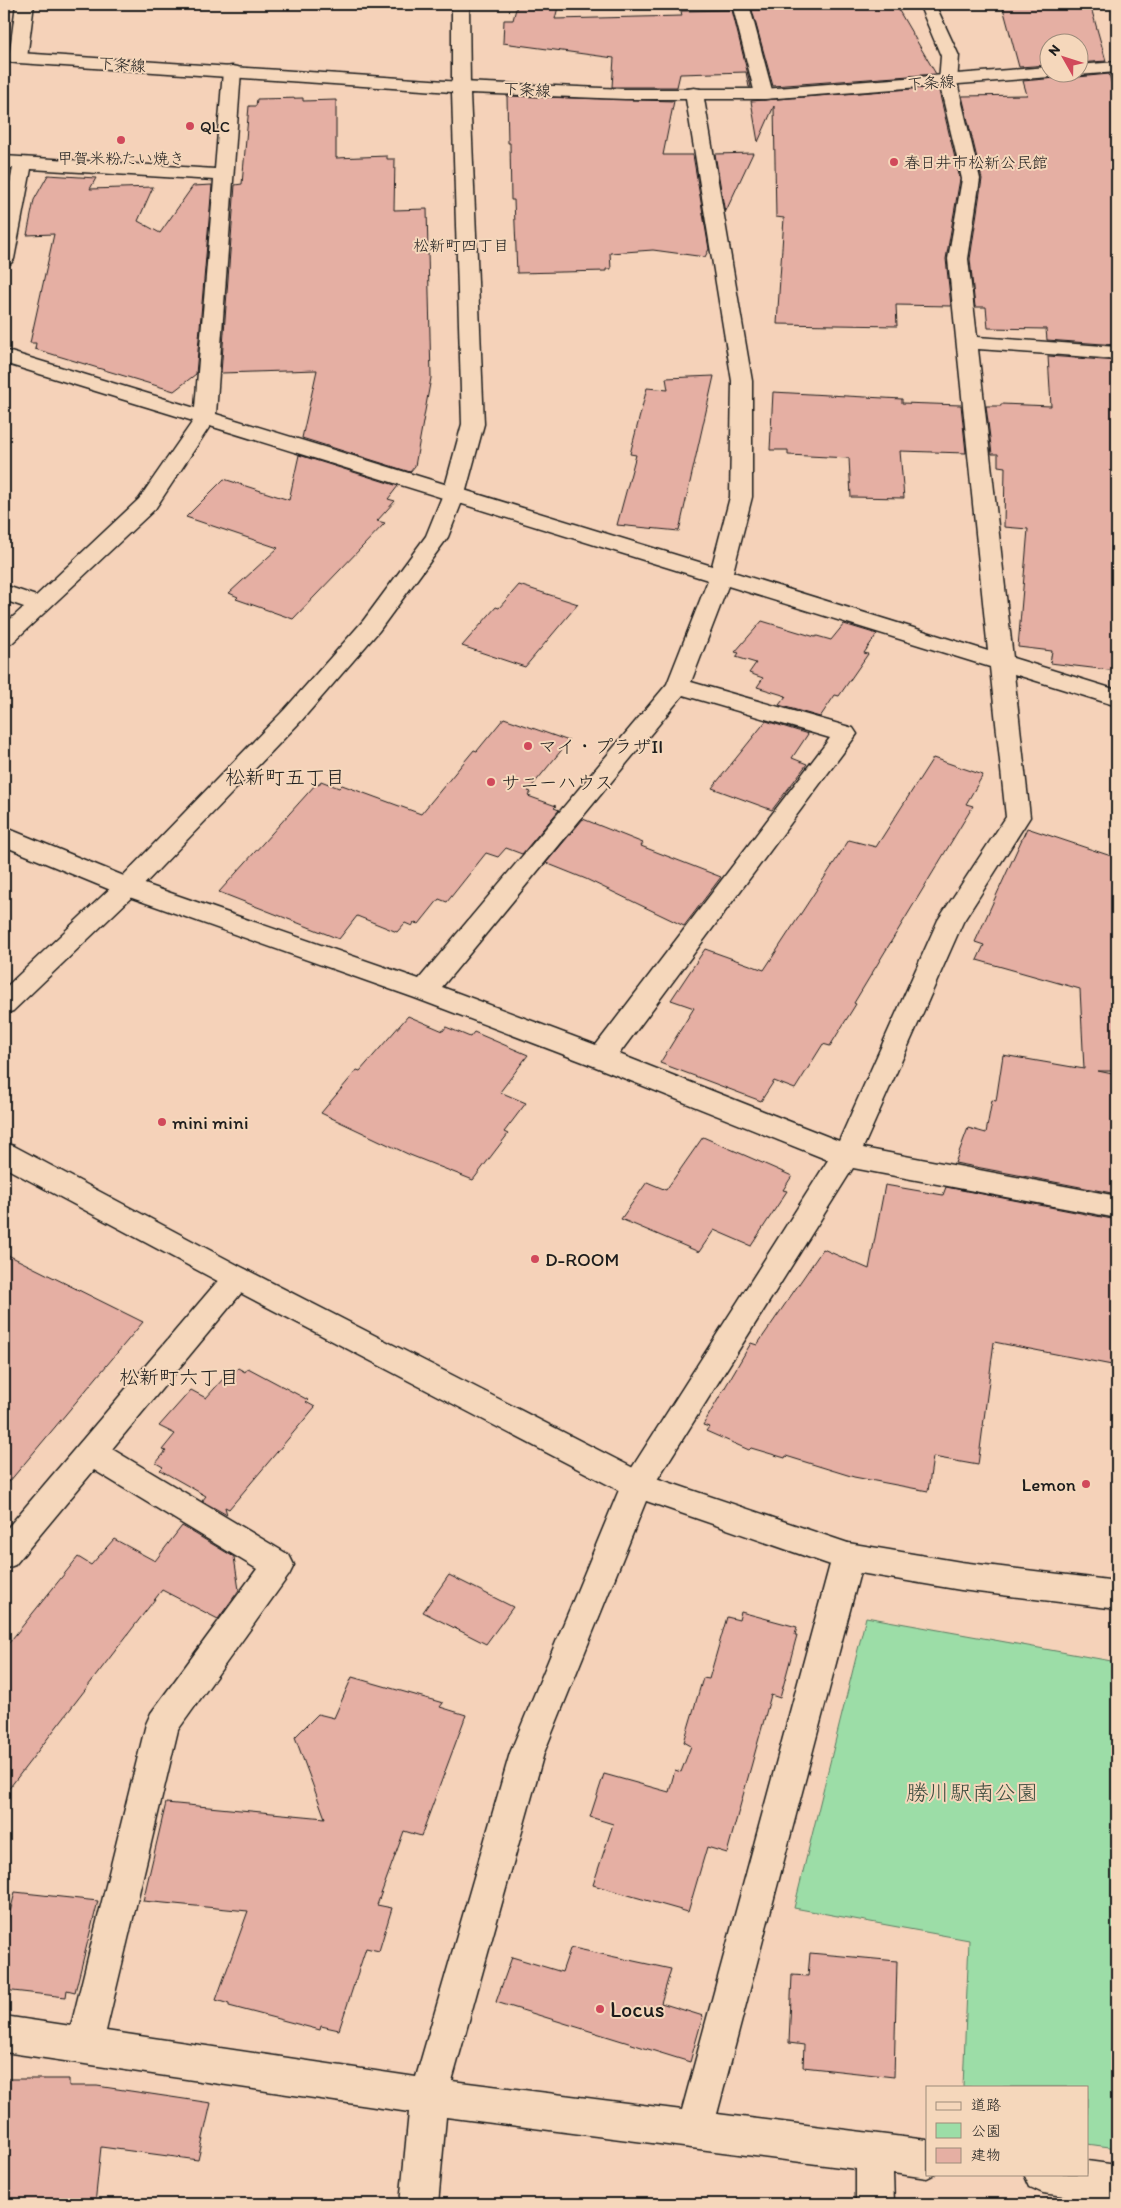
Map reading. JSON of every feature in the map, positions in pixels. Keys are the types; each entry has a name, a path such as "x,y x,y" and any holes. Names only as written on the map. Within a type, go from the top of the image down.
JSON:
{"street":[{"path":"11,57 25,4"},
{"path":"4,1004 127,887 293,715 371,626 437,537 454,494 473,424 461,86 460,4"},
{"path":"740,4 764,94"},
{"path":"419,2204 429,2097 527,1753 637,1485 846,1156 951,920 1018,817 958,259 971,179 948,82 950,56 926,4"},
{"name":"下条線","path":"11,57 461,86 625,94 764,94 948,82 1038,73"},
{"path":"1088,69 1117,66"},
{"path":"4,638 148,504 205,418 232,71"},
{"path":"424,991 678,686 721,575 741,497 742,381 694,94"},
{"path":"4,259 13,162 224,175"},
{"path":"966,342 1117,353"},
{"path":"4,356 1117,698"},
{"path":"4,592 40,605"},
{"path":"601,1058 845,734 678,686"},
{"path":"4,836 127,887 424,991 601,1058 846,1156 1117,1207"},
{"path":"4,1154 237,1278 637,1485 848,1557 961,1576 1117,1595"},
{"path":"4,1556 237,1278"},
{"path":"84,2045 163,1724 278,1565 91,1452"},
{"path":"695,2129 848,1557"},
{"path":"4,2034 429,2097 926,2159"},
{"path":"874,2152 875,2204"},
{"path":"1058,2176 1117,2184"}],"green space":[{"name":"勝川駅南公園","path":"866,1617 1117,1662 1117,2148 1088,2144 1088,2086 963,2086 969,1940 794,1908"}],"building":[{"path":"810,4 895,4 936,74 773,86 752,10 813,9"},
{"path":"1002,4 1090,4 1106,61 1088,62 1088,32 1038,32 1038,66 1019,67"},
{"path":"517,5 558,7 555,19 682,16 681,11 732,10 751,87 749,87 746,72 680,74 677,87 612,87 614,58 503,43 504,20 513,20"},
{"path":"1109,74 1117,104 1117,345 1047,340 1046,329 988,328 986,307 975,307 970,259 982,179 962,96 1027,95 1023,81 1038,80 1038,82 1088,82 1088,76"},
{"path":"938,87 960,179 946,259 951,306 896,305 897,326 777,324 784,218 776,217 774,106 758,142 751,101"},
{"path":"507,96 674,101 663,155 693,155 709,249 705,257 653,250 610,253 611,269 606,269 606,271 517,273 514,200 511,200"},
{"path":"303,98 303,101 336,100 336,158 387,156 387,159 395,159 394,210 427,209 431,378 415,466 410,472 302,438 317,370 221,373 235,185 242,184 249,106 256,106 257,99"},
{"path":"753,153 725,213 715,154"},
{"path":"48,175 96,178 90,189 153,187 138,221 160,233 193,186 212,185 196,374 174,391 35,349 36,343 30,343 54,234 27,235 34,200"},
{"path":"1048,356 1117,361 1117,671 1050,663 1052,651 1018,647 1028,529 1004,527 1005,467 998,466 998,454 992,454 986,406 1001,406 1001,404 1051,406"},
{"path":"714,376 679,531 617,525 636,455 630,454 647,388 668,390 666,378"},
{"path":"773,392 902,399 902,403 961,405 966,453 900,451 904,498 851,497 849,458 788,455 788,450 770,450"},
{"path":"299,455 398,486 388,499 395,501 377,521 385,523 293,619 236,599 238,597 229,593 278,548 186,517 224,479 289,500"},
{"path":"519,585 578,604 525,667 462,646 496,607 499,608"},
{"path":"762,621 831,640 844,624 877,634 864,653 868,654 839,696 835,695 820,717 779,705 786,696 757,687 763,678 749,673 756,663 736,657 739,653 735,652"},
{"path":"504,718 569,741 528,791 531,792 528,796 556,806 554,808 559,810 522,854 506,848 498,857 486,853 447,902 439,899 419,924 414,923 412,926 405,923 397,932 357,916 339,939 219,892 316,784 319,785 321,781 339,788 342,785 421,814 474,750 477,751"},
{"path":"766,721 808,734 792,758 807,764 772,810 712,788"},
{"path":"933,758 983,775 966,804 973,806 830,1046 823,1044 795,1089 774,1081 761,1101 660,1063 694,1008 671,1000 705,949 764,970 849,840 876,847"},
{"path":"583,819 643,843 641,846 721,877 684,926 586,879 546,863"},
{"path":"1027,828 1117,858 1117,1071 1098,1071 1117,1075 1117,1194 955,1163 968,1128 986,1133 992,1100 996,1101 1003,1055 1084,1069 1080,989 977,960 984,945 975,942"},
{"path":"408,1016 443,1031 446,1027 470,1037 474,1032 528,1055 500,1092 526,1103 504,1132 508,1134 473,1180 410,1155 321,1113 357,1070 360,1071"},
{"path":"703,1137 792,1176 783,1190 787,1191 751,1246 714,1230 699,1252 621,1219 647,1182 666,1190"},
{"path":"885,1185 943,1195 946,1187 1117,1220 1117,1366 994,1342 978,1465 933,1457 928,1491 854,1477 786,1456 785,1458 751,1448 749,1450 706,1431 709,1427 703,1425 751,1343 757,1345 823,1249 869,1269"},
{"path":"4,1253 143,1322 4,1488"},
{"path":"238,1368 245,1372 248,1368 308,1400 306,1402 315,1407 229,1509 225,1507 227,1515 202,1501 206,1496 160,1470 163,1467 156,1463 166,1451 162,1450 175,1434 159,1426 191,1390 206,1398 223,1379 225,1381"},
{"path":"182,1526 234,1557 239,1590 218,1619 162,1590 4,1795 4,1649 78,1557 91,1565 114,1539 155,1561"},
{"path":"449,1575 513,1607 486,1644 423,1612"},
{"path":"741,1612 797,1627 795,1635 797,1635 780,1698 771,1695 727,1853 707,1847 688,1912 593,1885 613,1824 590,1817 604,1774 669,1792 675,1770 681,1772 691,1746 684,1742 703,1678 709,1679 727,1617 739,1620"},
{"path":"352,1677 443,1703 440,1707 466,1715 421,1836 404,1831 377,1905 392,1908 379,1951 366,1948 339,2030 321,2026 320,2030 229,2006 229,2004 216,2000 248,1911 143,1901 166,1803 325,1818 295,1737 318,1714 334,1718"},
{"path":"15,1892 98,1901 75,1992 67,1990 66,1997 4,1990 4,1937"},
{"name":"Locus","path":"573,1948 671,1969 661,2003 703,2016 690,2062 496,2002 512,1957 562,1972 570,1949"},
{"path":"810,1953 897,1961 894,2077 803,2067 804,2045 789,2043 792,1975 808,1976"},
{"path":"4,2079 69,2079 69,2086 97,2086 211,2103 198,2160 101,2147 95,2204 4,2204"}],"place":[{"name":"QLC","path":"190,126"},
{"name":"甲賀米粉たい焼き","path":"121,140"},
{"name":"春日井市松新公民館","path":"894,162"},
{"name":"マイ・プラザII","path":"528,746"},
{"name":"サニーハウス","path":"491,782"},
{"name":"mini mini","path":"162,1122"},
{"name":"D-ROOM","path":"535,1259"},
{"name":"Lemon","path":"1086,1484"},
{"name":"Locus","path":"600,2009"}],"district":[{"name":"松新町四丁目","path":"461,245"},
{"name":"松新町五丁目","path":"285,777"},
{"name":"松新町六丁目","path":"179,1377"}]}
